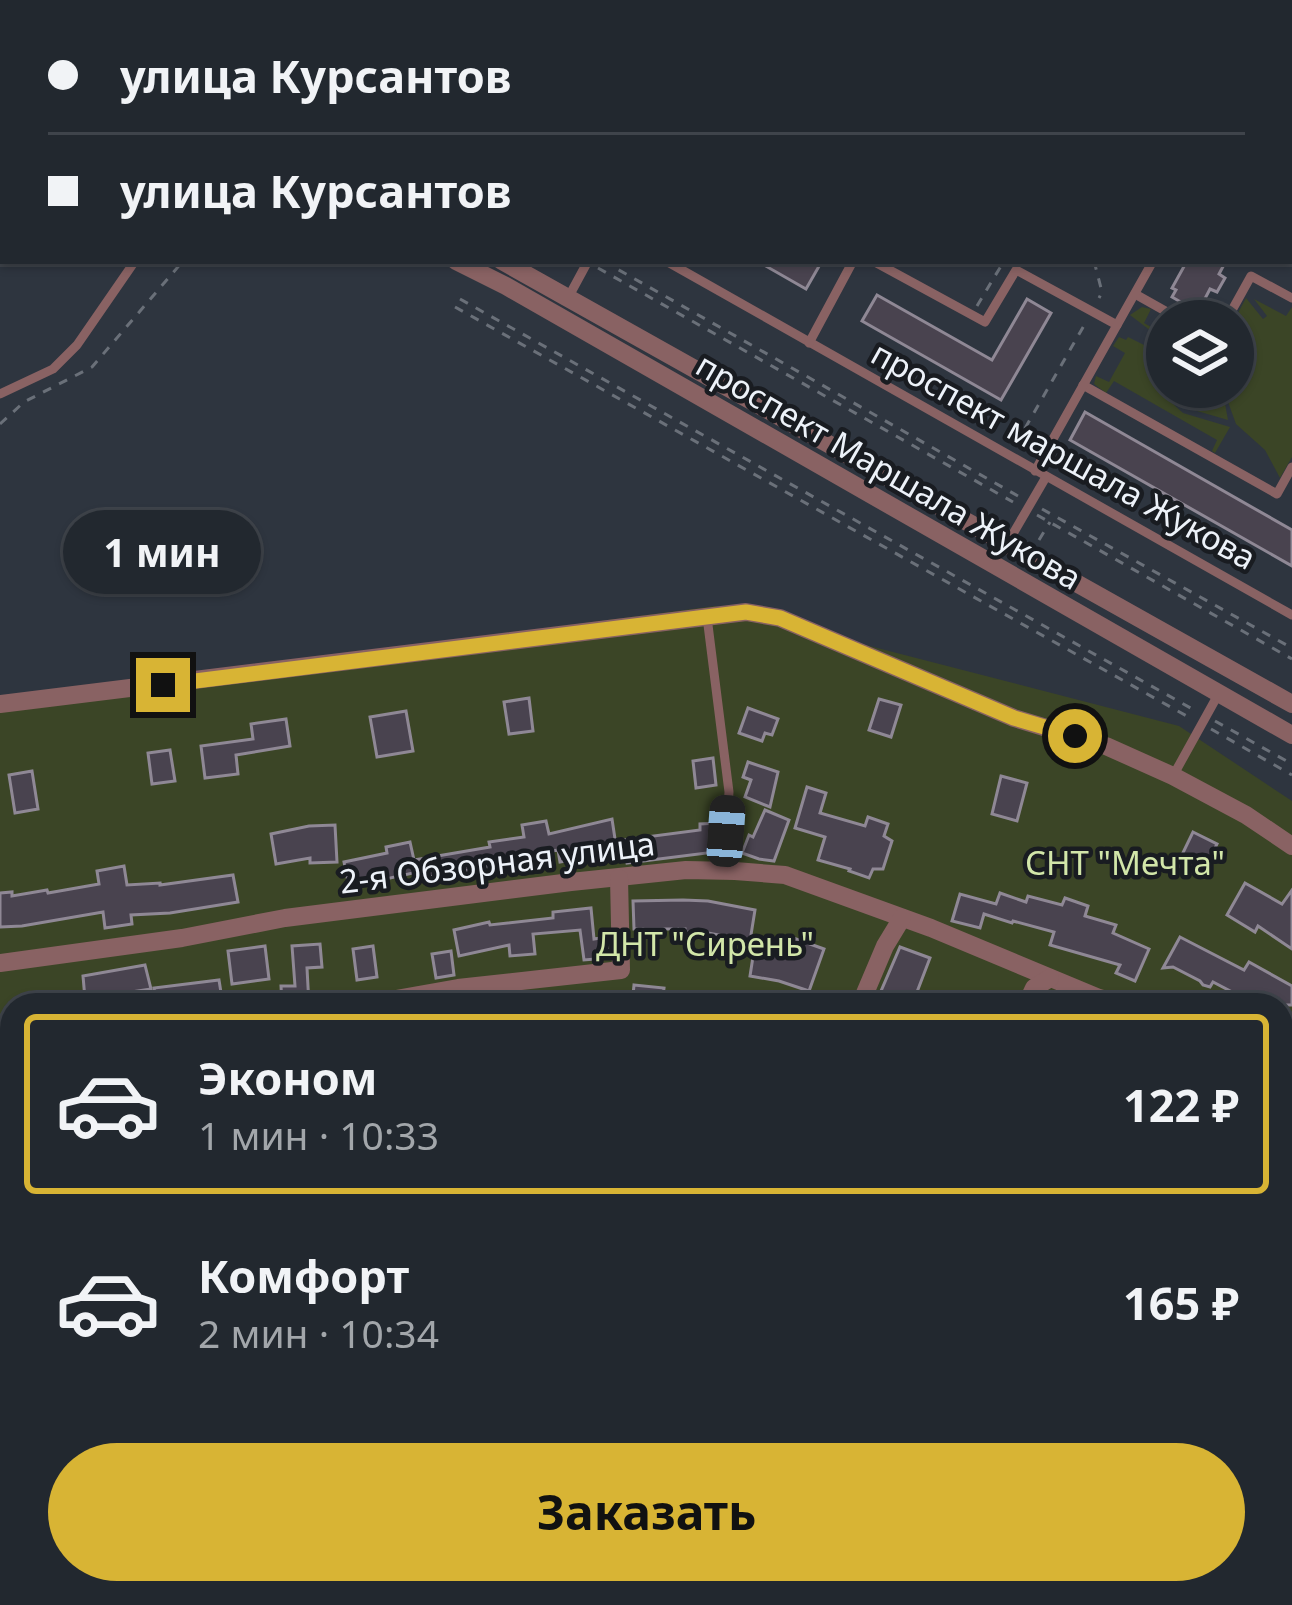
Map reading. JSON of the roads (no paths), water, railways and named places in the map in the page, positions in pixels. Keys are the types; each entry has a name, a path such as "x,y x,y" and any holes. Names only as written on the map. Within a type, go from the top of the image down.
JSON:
{"street":[{"name":"проспект Маршала Жукова","path":"462,264 1292,735"},
{"name":"проспект Маршала Жукова","path":"507,264 1292,704"},
{"path":"0,704 746,612 780,618 1014,718 1106,746 1173,776 1292,845"},
{"name":"2-я Обзорная улица","path":"0,963 182,938 285,918 548,884 686,870 723,871 785,875 1091,993"},
{"path":"430,993 622,970 619,878"},
{"path":"865,993 902,918"},
{"path":"1032,993 1050,978"}],"lane":[{"path":"0,394 53,370 77,345 133,264"},
{"path":"568,298 586,264"},
{"name":"проспект маршала Жукова","path":"671,264 1292,615"},
{"path":"809,343 852,264"},
{"path":"878,264 985,322 1016,270 1117,326"},
{"path":"1035,471 1151,264"},
{"path":"1238,300 1251,276 1292,298"},
{"path":"1135,294 1146,300"},
{"path":"1083,386 1277,494 1292,467"},
{"path":"1007,544 1046,477"},
{"path":"707,617 729,792 723,871"},
{"path":"1173,776 1219,694"}],"park label":[{"name":"СНТ \"Мечта\"","path":"1125,862"},
{"name":"ДНТ \"Сирень\"","path":"705,943"}]}
